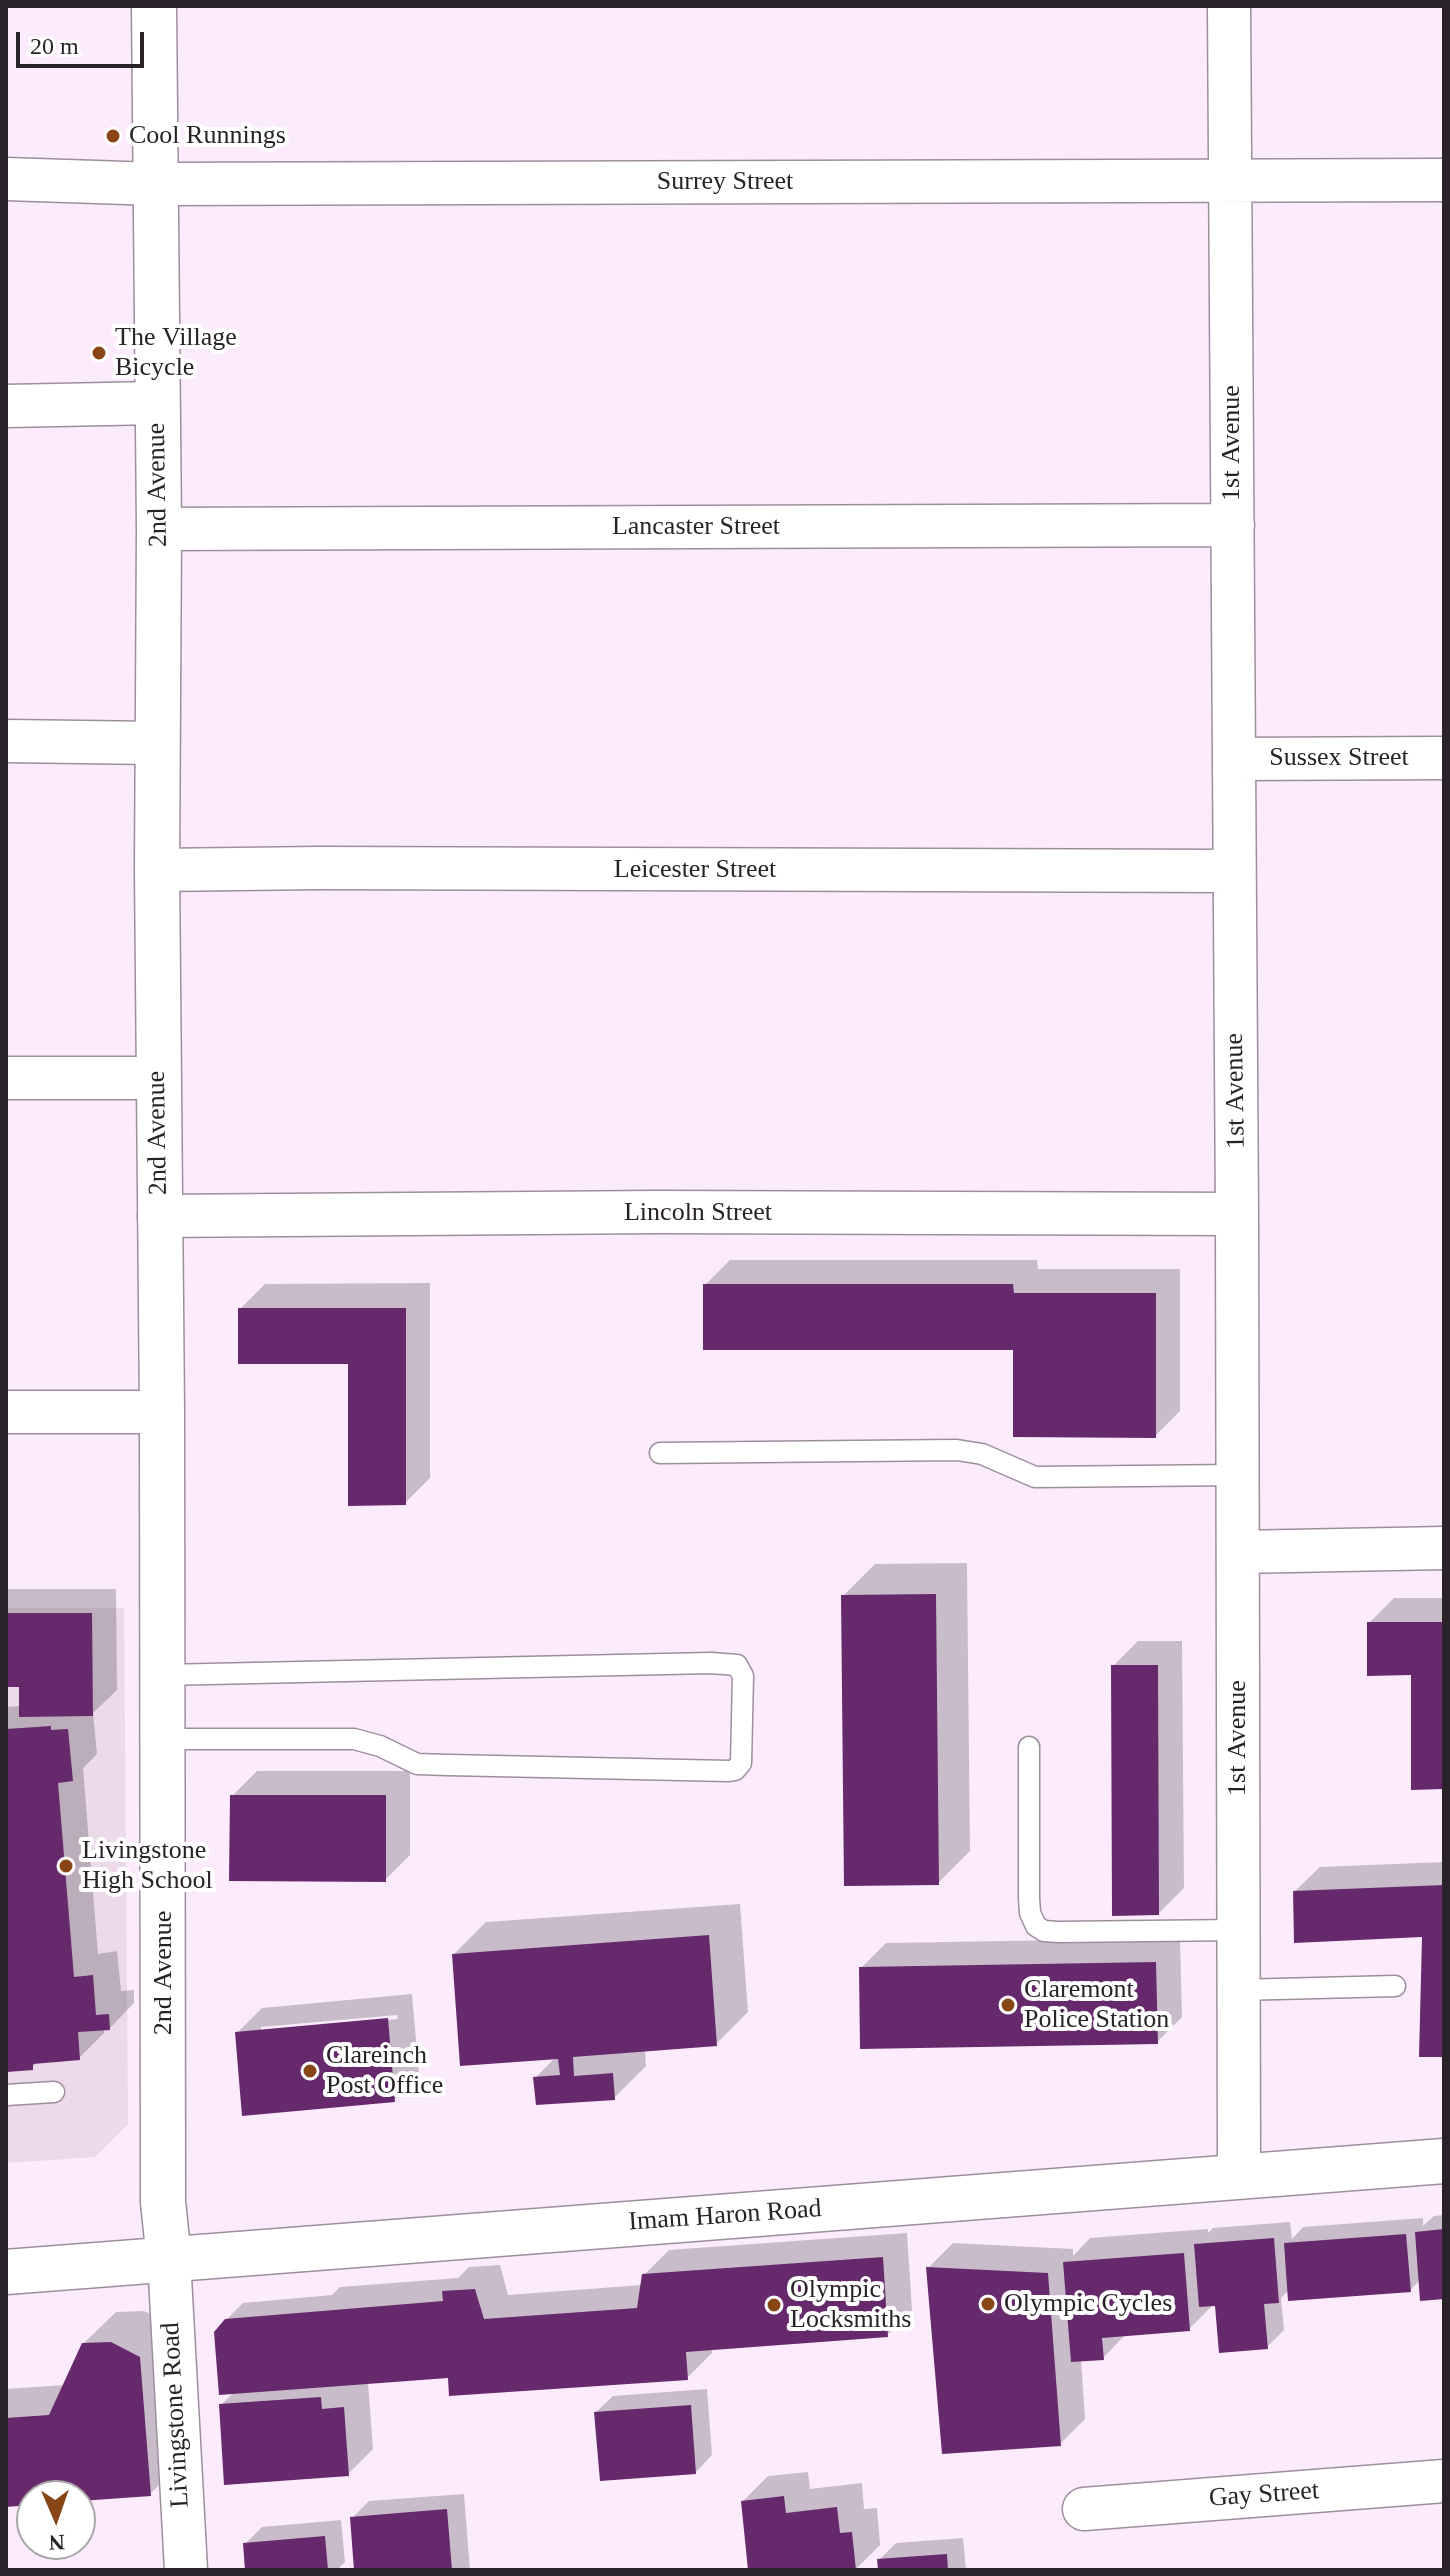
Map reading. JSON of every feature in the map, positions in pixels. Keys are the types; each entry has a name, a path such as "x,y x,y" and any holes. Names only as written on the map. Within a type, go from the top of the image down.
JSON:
{"street":[{"name":"2nd Avenue","path":"154,6 159,529 157,1078 162,1412 163,2202 169,2259"},
{"name":"1st Avenue","path":"1229,6 1237,1214 1239,2175"},
{"name":"Surrey Street","path":"6,179 156,184 1444,180"},
{"path":"6,406 157,403"},
{"name":"Lancaster Street","path":"159,529 1233,525"},
{"path":"6,741 157,743"},
{"name":"Sussex Street","path":"1234,759 1444,758"},
{"name":"Leicester Street","path":"157,870 1233,871"},
{"path":"6,1078 157,1078"},
{"name":"Lincoln Street","path":"159,1216 657,1212 1237,1214"},
{"path":"6,1412 162,1412"},
{"path":"1238,1552 1444,1548"},
{"name":"Imam Haron Road","path":"6,2272 1444,2161"},
{"name":"Livingstone Road","path":"169,2259 186,2570"},
{"name":"Gay Street","path":"1084,2509 1444,2481"}],"lane":[{"path":"660,1453 957,1450 982,1454 1035,1477 1237,1475"},
{"path":"163,1675 729,1663 737,1665 743,1676 741,1763 735,1770 729,1771 417,1764 380,1746 354,1739 163,1739"},
{"path":"1029,1747 1029,1898 1030,1913 1036,1926 1044,1931 1058,1932 1238,1930"},
{"path":"1238,1990 1395,1986"},
{"path":"6,2095 54,2092"}],"shaded area":[{"name":"Livingstone High School","path":"6,1608 124,1608 128,2124 95,2157 6,2163"}],"building":[{"path":"703,1284 1013,1284 1014,1293 1156,1293 1156,1438 1013,1437 1013,1350 703,1350"},
{"path":"238,1308 406,1308 406,1505 348,1506 348,1364 238,1364"},
{"path":"936,1594 939,1885 844,1886 841,1595"},
{"path":"6,1613 92,1613 93,1716 19,1717 19,1687 6,1687"},
{"path":"1367,1622 1444,1622 1444,1789 1411,1790 1411,1675 1367,1676"},
{"path":"1111,1665 1158,1665 1159,1915 1112,1916"},
{"path":"51,1726 51,1730 68,1729 73,1781 58,1783 74,1977 93,1975 96,2015 109,2014 110,2030 78,2032 80,2060 33,2064 33,2070 7,2072 6,1729"},
{"path":"230,1795 386,1795 386,1882 229,1881"},
{"path":"1444,1885 1444,2057 1419,2057 1422,1937 1294,1943 1293,1891"},
{"path":"709,1935 717,2046 573,2057 574,2076 613,2073 615,2100 536,2105 533,2077 560,2075 558,2059 460,2066 452,1954"},
{"name":"Claremont Police Station","path":"1156,1962 1158,2044 860,2049 859,1967"},
{"path":"388,2018 395,2102 242,2116 235,2032"},
{"path":"1444,2229 1444,2299 1420,2301 1415,2232"},
{"path":"1406,2234 1411,2292 1288,2301 1284,2243"},
{"path":"1274,2238 1279,2303 1264,2304 1268,2349 1219,2353 1215,2306 1199,2307 1194,2244"},
{"path":"1184,2253 1190,2331 1102,2338 1104,2360 1071,2362 1063,2262"},
{"path":"883,2257 888,2337 686,2352 688,2380 449,2396 448,2378 219,2395 214,2332 225,2319 443,2301 442,2291 475,2289 484,2319 637,2308 642,2274"},
{"path":"926,2267 1048,2273 1061,2446 942,2454"},
{"path":"111,2342 140,2357 151,2496 96,2500 96,2480 16,2480 16,2506 6,2507 6,2418 49,2415 82,2343"},
{"path":"321,2397 322,2409 344,2407 349,2476 224,2485 219,2404"},
{"path":"691,2405 696,2474 600,2481 594,2412"},
{"path":"784,2496 786,2513 837,2507 840,2533 852,2532 856,2570 748,2570 741,2501"},
{"path":"447,2509 452,2570 354,2570 350,2517"},
{"path":"325,2536 328,2570 245,2570 243,2543"},
{"path":"947,2554 948,2570 878,2570 877,2559"}],"place":[{"name":"Cool Runnings","path":"113,136"},
{"name":"The Village Bicycle","path":"99,353"},
{"name":"Livingstone High School","path":"66,1866"},
{"name":"Claremont Police Station","path":"1008,2005"},
{"name":"Clareinch Post Office","path":"310,2071"},
{"name":"Olympic Cycles","path":"988,2304"},
{"name":"Olympic Locksmiths","path":"774,2305"}]}
